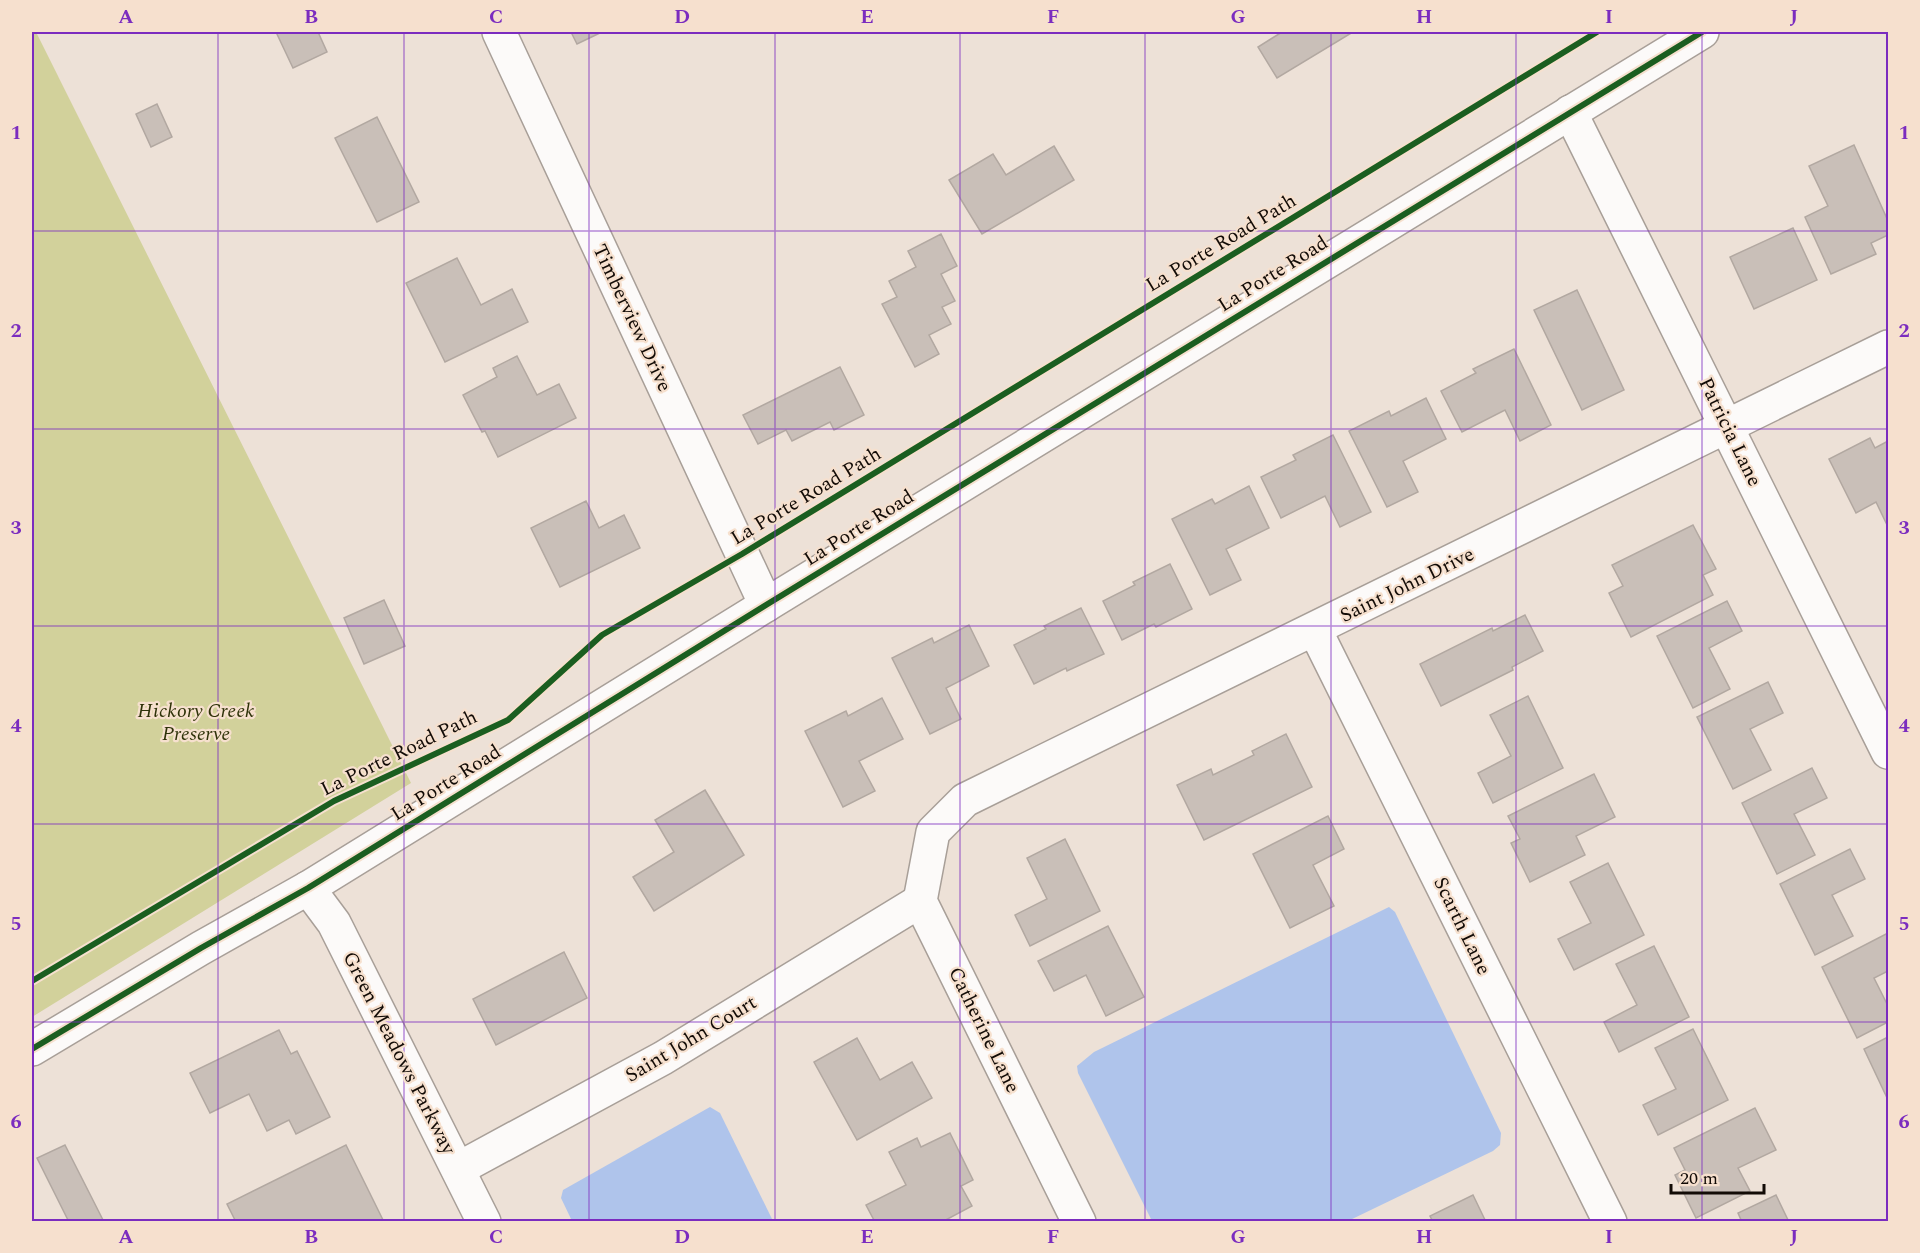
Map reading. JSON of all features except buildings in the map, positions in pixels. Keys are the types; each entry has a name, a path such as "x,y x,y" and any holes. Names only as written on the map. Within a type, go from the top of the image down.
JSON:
{"street":[{"name":"Timberview Drive","path":"499,32 766,605"},
{"name":"La Porte Road","path":"32,1049 201,948 308,888 1702,32"},
{"name":"Patricia Lane","path":"1570,112 1888,752"},
{"name":"Saint John Drive","path":"920,901 933,832 965,800 1888,347"},
{"name":"Scarth Lane","path":"1315,630 1610,1221"},
{"name":"Green Meadows Parkway","path":"308,888 334,923 484,1221"},
{"name":"Saint John Court","path":"458,1169 663,1058 920,901"},
{"name":"Catherine Lane","path":"920,901 1079,1221"}],"green space":[{"name":"Hickory Creek Preserve","path":"32,32 36,32 411,783 32,1017"}],"water":[{"path":"1389,907 1395,912 1501,1133 1500,1145 1493,1151 1348,1221 1152,1221 1078,1073 1077,1066 1094,1052"},
{"path":"710,1107 720,1113 773,1221 572,1221 561,1198 563,1190"}],"cycle path":[{"name":"La Porte Road Path","path":"32,981 334,801 508,720 602,635 742,554 1597,32"},
{"path":"32,1049 201,948 308,888 1702,32"}]}
